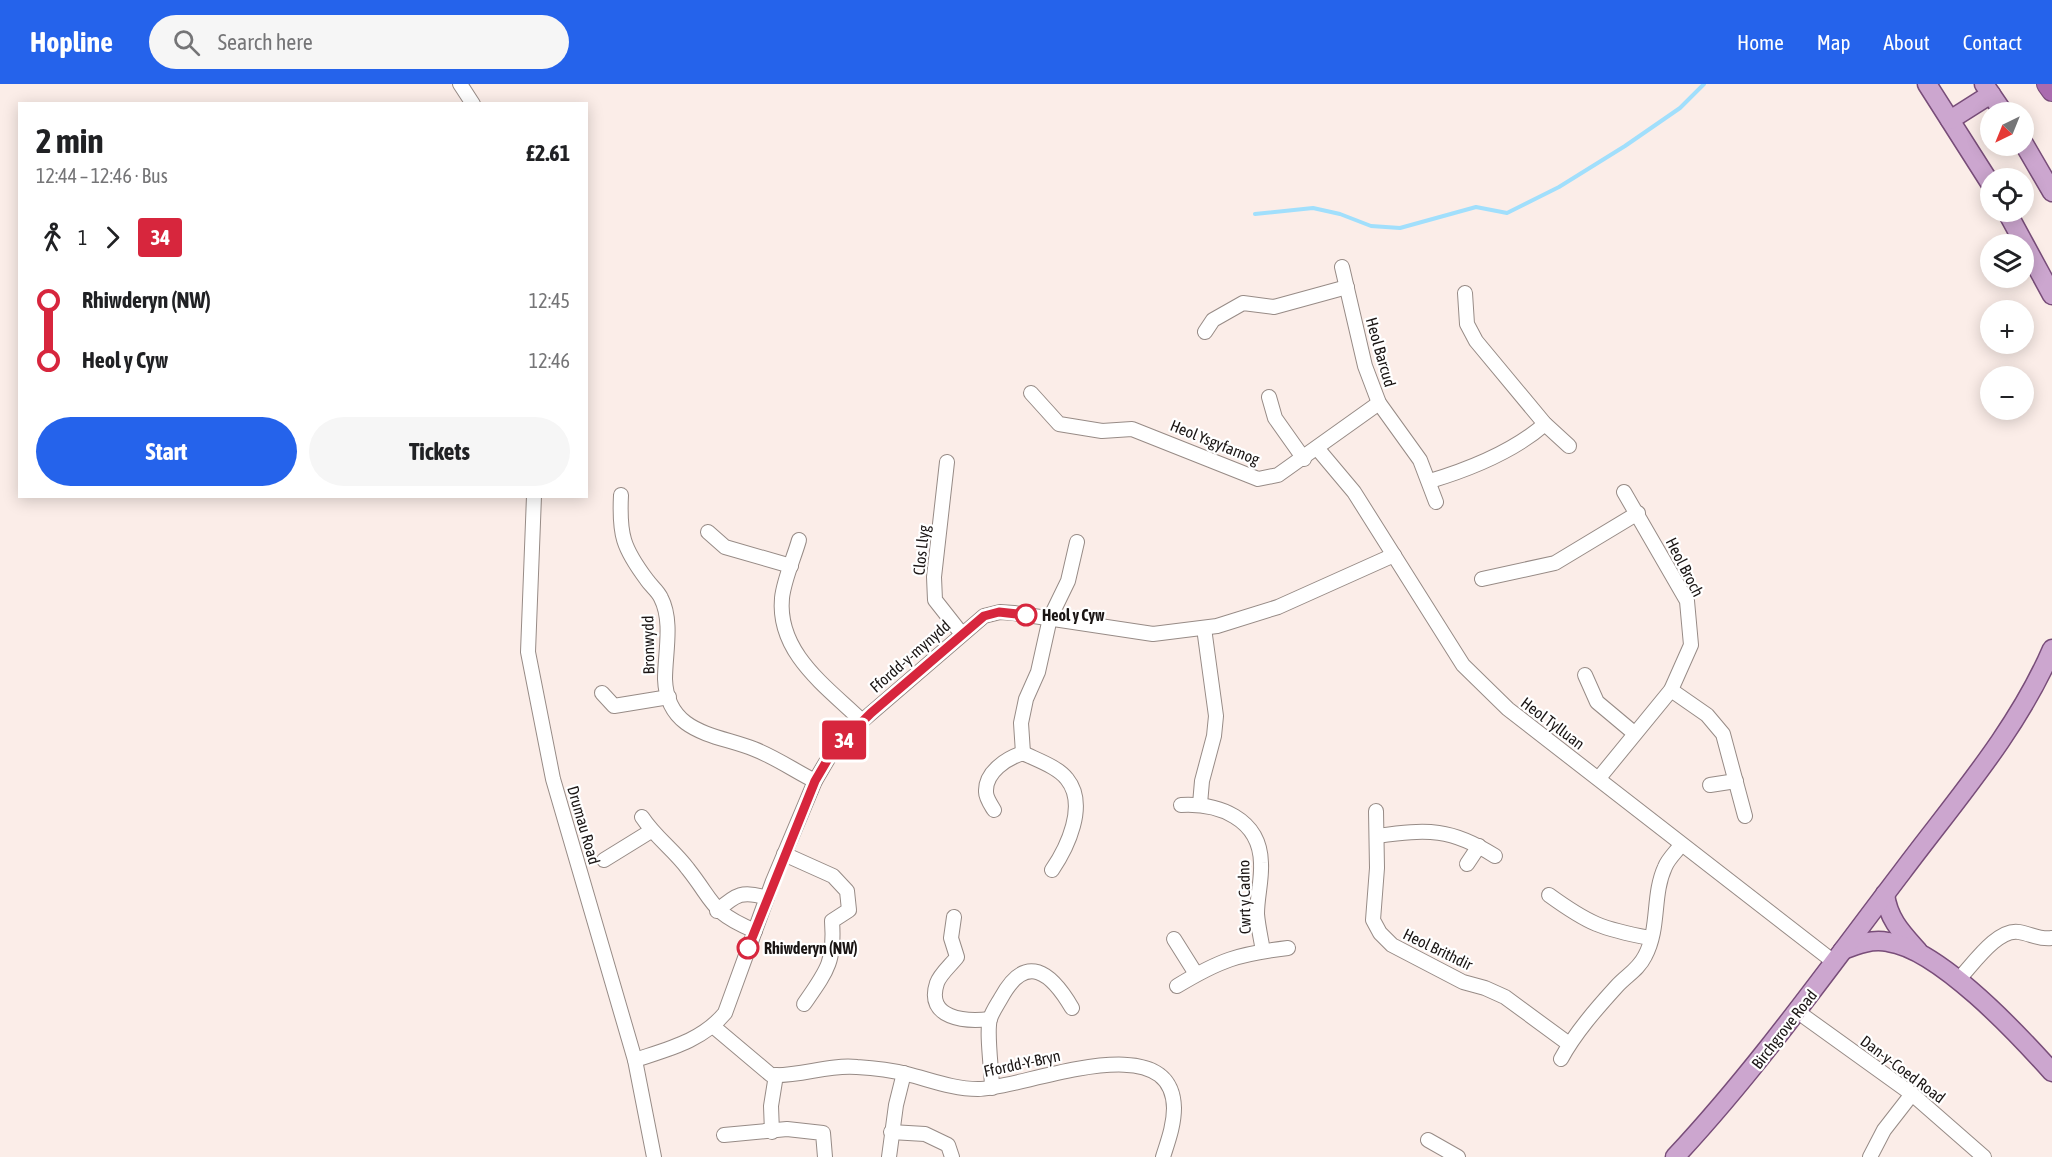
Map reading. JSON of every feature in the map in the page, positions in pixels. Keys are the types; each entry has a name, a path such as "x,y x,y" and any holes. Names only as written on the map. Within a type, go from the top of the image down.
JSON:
{"highway":[{"path":"2047,84 2052,91"}],"main road":[{"path":"1927,84 1980,168"},
{"path":"1950,120 1987,89 1996,102"},
{"path":"2031,156 2052,192"},
{"path":"2012,222 2052,295"},
{"name":"Birchgrove Road","path":"1675,1157 1752,1070 1798,1012 2004,734 2042,672 2052,649"},
{"path":"1885,894 1887,910 1897,928 1919,952 2010,1025 2052,1072"},
{"path":"1839,956 1864,942 1888,942 1919,952"}],"street":[{"path":"460,84 472,102"},
{"name":"Heol Barcud","path":"1342,267 1365,366 1379,403 1420,460 1430,481 1436,502"},
{"path":"1205,332 1214,320 1243,303 1274,307 1347,287"},
{"path":"1465,292 1467,324 1476,341 1545,424 1569,446"},
{"name":"Heol Ysgyfarnog","path":"1031,393 1059,424 1102,431 1132,429 1258,479 1278,475 1304,459 1379,403"},
{"path":"1269,397 1275,418 1304,459"},
{"path":"1430,481 1469,469 1533,435 1545,424"},
{"name":"Heol Tylluan","path":"1317,448 1354,492 1463,665 1508,709 1599,778 1681,845 1839,956"},
{"name":"Clos Llyg","path":"947,462 934,576 935,600 961,633"},
{"name":"Heol Broch","path":"1599,778 1671,690 1691,645 1687,601 1624,492"},
{"name":"Bronwydd","path":"621,495 620,528 629,555 662,598 666,619 665,681 669,697 682,720 703,734 728,739 757,750 815,781"},
{"name":"Drumau Road","path":"534,498 528,652 553,779 634,1060 654,1157"},
{"path":"1482,579 1555,563 1638,513"},
{"path":"708,532 725,547 791,566"},
{"path":"799,540 782,597 783,630 800,661 862,721"},
{"path":"1023,753 1021,723 1026,699 1038,672 1050,618 1068,581 1077,542"},
{"name":"Ffordd-y-mynydd","path":"714,1027 725,1013 784,854 815,781 832,752 862,721 961,633 984,616 999,612 1153,634 1204,628 1278,607 1394,555"},
{"path":"1200,804 1202,781 1214,736 1216,716 1204,628"},
{"path":"1585,675 1597,702 1635,733"},
{"path":"1671,690 1707,715 1723,734 1745,816"},
{"name":"Bronwydd","path":"602,693 614,706 669,697"},
{"path":"994,810 986,793 989,778 999,766 1023,753"},
{"path":"1023,753 1067,779 1072,790 1075,812 1072,830 1065,852 1052,870"},
{"path":"1710,785 1736,780"},
{"name":"Cwrt y Cadno","path":"1181,805 1200,804 1221,808 1238,818 1251,831 1259,846 1261,862 1257,916 1263,951"},
{"name":"Heol Brithdir","path":"1376,811 1373,920 1380,933 1392,945 1412,956 1463,982 1504,997 1569,1044"},
{"path":"642,817 651,831 689,869 717,911 732,922 755,932"},
{"path":"604,861 651,831"},
{"path":"1377,836 1406,832 1447,832 1495,856"},
{"path":"1560,1059 1569,1044 1618,985 1637,971 1647,954 1650,938 1656,925 1659,885 1665,865 1681,845"},
{"path":"1467,864 1479,846"},
{"path":"784,854 833,876 847,891 849,910 832,921 834,949 824,974 804,1004"},
{"path":"717,911 736,896 748,892 767,898"},
{"path":"1550,895 1582,919 1608,930 1650,938"},
{"path":"954,917 951,938 957,957 937,983 937,1005 946,1015 953,1017 969,1021 990,1019"},
{"path":"1957,981 1994,940 2006,933 2019,932 2043,939 2052,938"},
{"path":"1174,939 1196,974"},
{"name":"Cwrt y Cadno","path":"1177,986 1196,974 1243,953 1288,948"},
{"path":"992,1088 990,1019 1010,982 1025,972 1038,971 1059,985 1072,1008"},
{"name":"Dan-y-Coed Road","path":"1798,1012 1912,1094 1984,1157"},
{"path":"634,1060 686,1042 714,1027 760,1067 776,1075 771,1106 772,1132"},
{"name":"Ffordd-Y-Bryn","path":"776,1075 855,1067 904,1073 954,1088 992,1088 1087,1065 1145,1067 1162,1078 1173,1097 1173,1122 1163,1157"},
{"path":"889,1157 891,1132 904,1073"},
{"path":"1870,1157 1884,1130 1912,1094"},
{"path":"724,1136 787,1130 823,1133 825,1157"},
{"path":"891,1132 925,1134 948,1145 952,1157"},
{"path":"1428,1140 1458,1157"}],"waterway":[{"path":"1255,214 1313,208 1340,214 1371,226 1400,228 1476,207 1507,213 1559,187 1625,146 1680,108 1704,84"}],"bus line":[{"name":"34","path":"748,948 815,781 832,752 862,721 961,633 984,616 999,612 1026,615"}],"place":[{"name":"Heol y Cyw","path":"1026,615"},
{"name":"Rhiwderyn (NW)","path":"748,948"}]}
